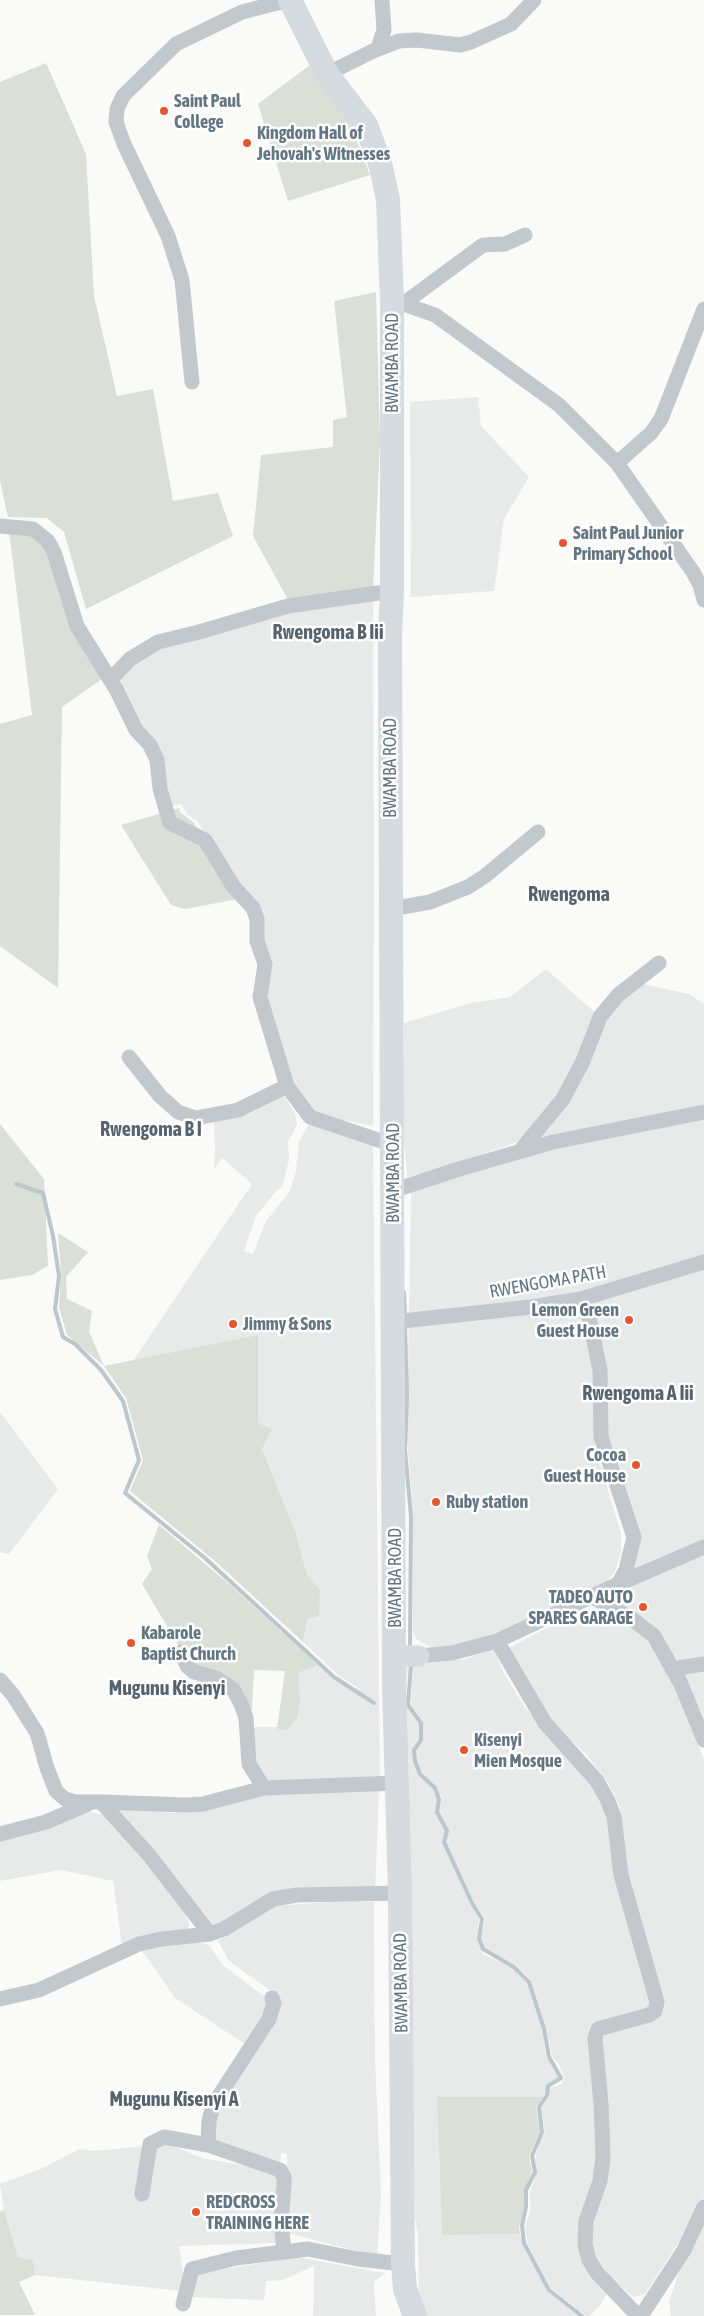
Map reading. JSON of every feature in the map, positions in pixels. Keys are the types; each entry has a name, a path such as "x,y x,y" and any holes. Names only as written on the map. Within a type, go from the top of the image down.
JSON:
{"main road":[{"name":"BWAMBA ROAD","path":"289,0 327,74 366,125 380,163 388,199 398,302 390,636 394,1145 392,1191 395,1656 400,1893 403,2264 405,2289 415,2316"},
{"name":"BWAMBA ROAD","path":"395,2316 405,2289"}],"street":[{"path":"192,382 182,280 168,236 124,144 116,122 116,108 123,96 176,44 242,12 289,0"},
{"path":"378,48 384,30 382,0"},
{"path":"327,74 378,48 408,40 449,45 471,42 511,24 534,0"},
{"path":"398,302 483,245 505,244 525,235"},
{"path":"398,302 435,315 559,405 617,463 693,572 700,585 704,600"},
{"path":"617,463 651,433 661,419 704,309"},
{"path":"0,526 33,529 48,541 54,552 77,626 110,680 136,730 150,745 157,760 160,789 170,823 204,840 233,886 253,908 257,919 258,940 265,964 260,997 286,1086 310,1117 394,1145"},
{"path":"110,680 130,659 158,642 288,606 392,591"},
{"path":"391,909 430,902 468,887 485,876 538,832"},
{"path":"520,1152 563,1100 583,1061 600,1017 618,995 659,963"},
{"path":"128,1057 160,1096 178,1112 196,1118 238,1110 286,1086"},
{"path":"392,1191 568,1139 704,1112"},
{"name":"RWENGOMA PATH","path":"393,1322 531,1307 585,1298 704,1262"},
{"path":"585,1298 600,1370 602,1437 634,1537 626,1570 618,1584"},
{"path":"395,1656 452,1653 497,1641 618,1584 704,1547"},
{"path":"592,1597 631,1618 654,1636 672,1669 704,1740"},
{"path":"497,1641 546,1723 597,1781 608,1801 614,1817 621,1875 657,2002 655,2010 649,2015 598,2029 596,2038 603,2156 600,2181 586,2221 585,2245 589,2260 597,2273 639,2316 684,2250 704,2207"},
{"path":"181,1652 187,1666 194,1672 216,1678 233,1689 242,1704 246,1718 249,1764 264,1788"},
{"path":"672,1669 704,1664"},
{"path":"0,1680 13,1695 37,1732 47,1768 56,1791 65,1799 75,1802 168,1806 194,1805 248,1794 264,1788 397,1783"},
{"path":"0,1834 46,1822 97,1802"},
{"path":"97,1802 149,1855 210,1934"},
{"path":"0,1999 40,1990 75,1976 139,1944 161,1939 210,1934 237,1923 273,1899 297,1895 400,1893"},
{"path":"208,2145 210,2113 213,2105 269,2019 274,2003 272,1998"},
{"path":"142,2194 150,2144 164,2137 208,2145 282,2173 284,2185 281,2222 284,2251"},
{"path":"183,2304 192,2269 236,2258 308,2249 358,2260 403,2264"}],"shaded area":[{"path":"314,62 350,123 370,175 288,201 258,104"},
{"path":"46,63 86,154 94,296 117,396 153,389 173,501 218,493 233,536 86,609 64,532 47,518 8,517 0,481 0,82"},
{"path":"376,292 380,442 373,590 291,605 253,536 261,455 333,447 333,420 347,417 334,301"},
{"path":"478,397 481,426 529,477 504,519 494,591 411,597 410,402"},
{"path":"9,531 41,532 106,676 62,707 58,988 0,946 0,724 32,715"},
{"path":"373,590 373,1126 312,1114 291,1088 272,1039 260,940 262,917 197,821 187,814 181,804 163,807 153,755 111,678 158,642"},
{"path":"179,808 180,812 194,823 213,865 238,899 185,909 171,905 121,825"},
{"path":"546,969 600,1017 629,981 689,994 704,1004 704,1104 693,1108 520,1141 433,1171 407,1177 403,1127 404,1023 471,1003 510,997"},
{"path":"284,1096 295,1113 297,1125 288,1142 289,1160 282,1187 277,1190 256,1216 244,1251 253,1254 266,1221 290,1191 296,1171 299,1142 310,1122 373,1146 380,1778 269,1784 250,1762 251,1727 278,1727 277,1729 300,1698 298,1673 318,1665 339,1683 361,1690 338,1675 303,1642 307,1619 320,1591 307,1575 295,1531 262,1449 272,1429 258,1423 258,1335 133,1361 252,1184 222,1158 214,1169 214,1121"},
{"path":"704,1117 704,1541 654,1560 624,1575 626,1540 616,1501 603,1468 596,1413 597,1376 585,1303 593,1362 595,1446 621,1534 621,1552 615,1572 606,1582 509,1633 461,1648 434,1648 417,1640 413,1632 413,1512 407,1437 411,1188 559,1144"},
{"path":"0,1124 44,1179 48,1266 32,1275 0,1280"},
{"path":"58,1233 88,1252 66,1277 67,1299 92,1311 89,1332 104,1366 67,1335 59,1307 61,1273"},
{"path":"258,1335 258,1423 272,1429 262,1449 295,1531 307,1575 320,1590 319,1616 307,1619 303,1642 215,1561 130,1491 143,1460 126,1398 104,1366"},
{"path":"0,1412 58,1489 9,1554 0,1552"},
{"path":"159,1525 229,1584 318,1665 298,1673 300,1698 297,1718 287,1730 277,1729 285,1671 254,1670 251,1727 239,1702 202,1677 180,1648 142,1584 152,1569 147,1556"},
{"path":"704,1555 704,1718 662,1637 646,1619 619,1606 610,1599 617,1592"},
{"path":"586,1608 630,1623 651,1645 673,1683 704,1759 704,2196 688,2228 645,2294 634,2297 610,2278 608,2291 600,2306 589,2316 586,2316 551,2288 528,2245 525,2228 531,2206 529,2196 536,2175 535,2158 540,2140 545,2132 541,2107 550,2088 562,2084 564,2077 559,2065 552,2056 547,2032 530,1979 517,1966 485,1948 481,1939 485,1918 473,1900 446,1844 448,1828 443,1823 439,1812 441,1797 437,1787 423,1774 417,1763 416,1751 423,1738 422,1720 411,1705 413,1665 465,1659 494,1649 503,1672 526,1709 594,1788 604,1811 652,2010 589,2027 592,2038 663,2012 625,1868 620,1807 608,1783 585,1753 558,1729 516,1667 508,1648"},
{"path":"403,1663 408,1664 406,1705 419,1722 420,1739 413,1748 413,1760 418,1774 434,1790 438,1800 435,1810 445,1832 442,1841 479,1918 477,1940 483,1954 512,1967 528,1984 542,2028 546,2057 559,2077 548,2084 543,2097 437,2097 442,2235 520,2234 527,2254 536,2266 547,2289 579,2316 419,2316 418,2236 412,2199"},
{"path":"379,1790 375,1891 291,1892 210,1927 117,1814 119,1806 171,1813 207,1810 258,1794"},
{"path":"90,1812 107,1816 182,1906 189,1923 188,1930 122,1946 113,1881 60,1870 0,1881 0,1838 62,1822"},
{"path":"345,1901 374,1902 375,2060 381,2194 377,2256 287,2233 287,2154 281,2153 280,2164 214,2148 211,2112 248,2046 175,1998 141,1949 191,1941 209,1945 224,1966 273,2003 277,1995 229,1961 218,1941 273,1906"},
{"path":"437,2097 543,2097 536,2107 540,2131 529,2156 532,2171 525,2190 524,2208 519,2227 520,2234 442,2235"},
{"path":"171,2145 202,2158 279,2172 277,2243 179,2246 183,2273 180,2291 35,2275 33,2260 18,2257 4,2210 0,2184 43,2168 79,2149 95,2151"},
{"path":"4,2210 18,2257 33,2260 35,2275 19,2282 35,2315 0,2315 0,2212"},
{"path":"704,2212 704,2316 671,2316 669,2302 686,2251"},
{"path":"297,2257 385,2273 374,2282 376,2316 313,2316 314,2266 282,2280 266,2281 264,2300 188,2297 192,2278 200,2273"}],"waterway":[{"path":"16,1184 43,1193 53,1236 59,1276 55,1309 63,1337 75,1344 101,1370 123,1401 139,1460 125,1493 205,1558 334,1677 374,1703"},
{"path":"404,1292 405,1317"},
{"path":"405,1324 407,1396 405,1450 411,1516 410,1649"},
{"path":"411,1664 408,1705 421,1723 421,1740 414,1750 415,1761 420,1774 435,1788 439,1799 437,1812 447,1831 444,1842 472,1903 482,1919 479,1939 483,1949 514,1967 529,1982 544,2029 549,2057 561,2078 548,2086 547,2095 539,2107 542,2132 532,2156 535,2172 526,2190 526,2207 522,2225 524,2243 549,2290 582,2316"}],"place":[{"name":"Saint Paul College","path":"164,111"},
{"name":"Kingdom Hall of Jehovah's Witnesses","path":"247,143"},
{"name":"Saint Paul Junior Primary School","path":"563,543"},
{"name":"Lemon Green Guest House","path":"629,1320"},
{"name":"Jimmy & Sons","path":"233,1324"},
{"name":"Cocoa Guest House","path":"636,1465"},
{"name":"Ruby station","path":"436,1502"},
{"name":"TADEO AUTO SPARES GARAGE","path":"643,1607"},
{"name":"Kabarole Baptist Church","path":"131,1643"},
{"name":"Kisenyi Mien Mosque","path":"464,1750"},
{"name":"REDCROSS TRAINING HERE","path":"196,2212"}],"district":[{"name":"Rwengoma B Iii","path":"328,633"},
{"name":"Rwengoma","path":"569,895"},
{"name":"Rwengoma B I","path":"151,1130"},
{"name":"Rwengoma A Iii","path":"638,1394"},
{"name":"Mugunu Kisenyi","path":"167,1689"},
{"name":"Mugunu Kisenyi A","path":"174,2100"}]}
